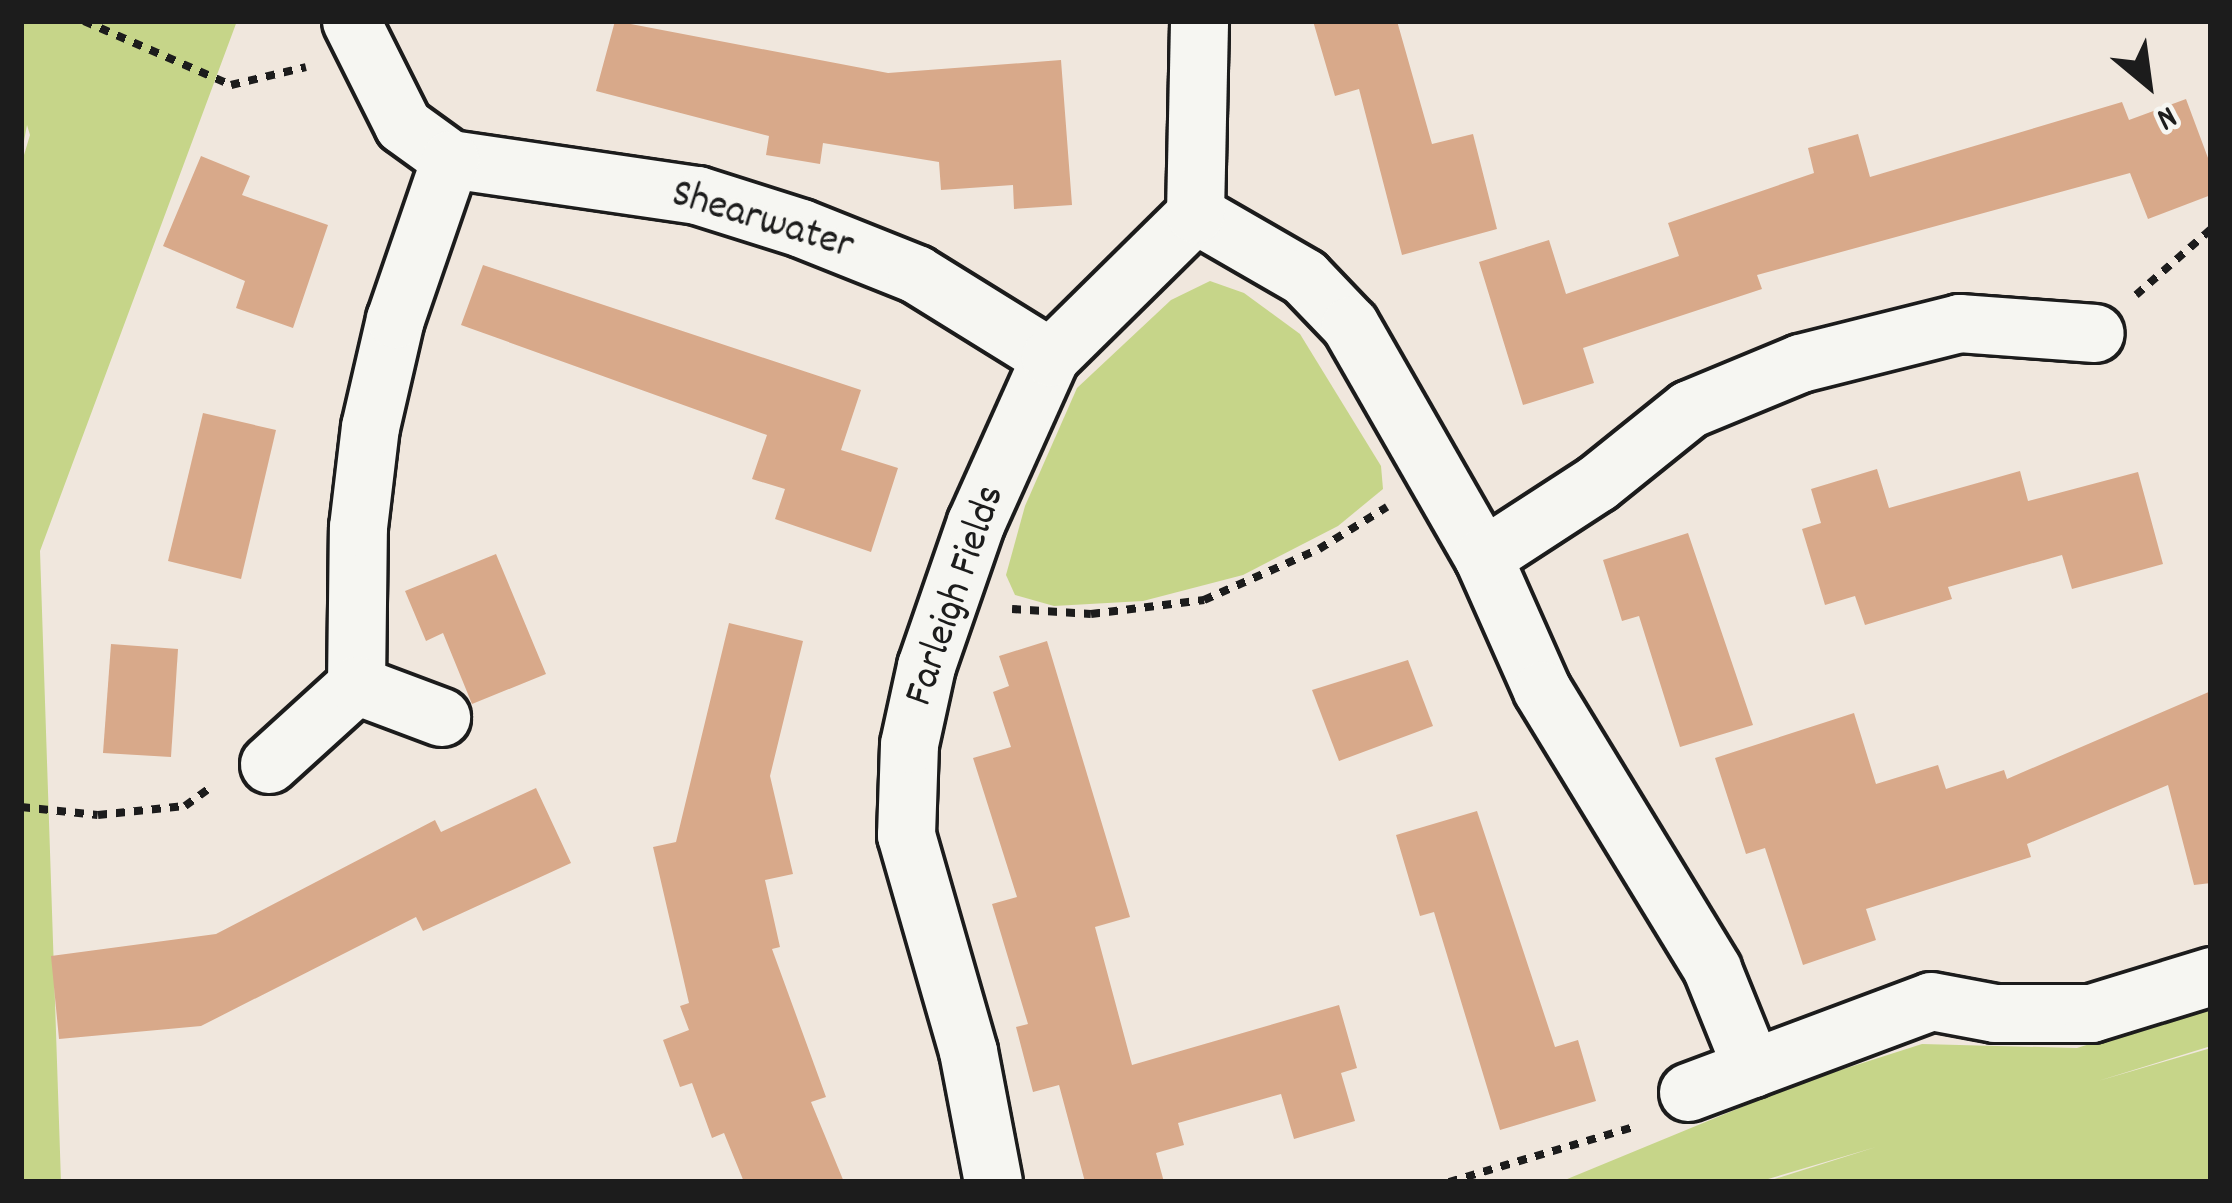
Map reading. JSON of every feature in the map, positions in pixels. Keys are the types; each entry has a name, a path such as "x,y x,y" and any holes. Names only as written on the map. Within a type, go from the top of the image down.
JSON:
{"street":[{"path":"1199,21 1195,214 1304,277 1350,326 1483,557 1542,690 1712,969 1752,1068"},
{"name":"Shearwater","path":"353,31 403,125 450,159 697,195 801,228 916,274 1050,357"},
{"path":"269,764 356,685 358,527 370,427 395,319 450,159"},
{"name":"Farleigh Fields","path":"993,1182 968,1051 906,836 909,744 949,597 1050,357 1195,214"},
{"path":"1483,557 1597,483 1689,409 1800,363 1959,323 2095,333"},
{"path":"356,685 441,717"},
{"path":"1688,1092 1930,1000 1995,1013 2091,1013 2211,976"}],"path":[{"path":"84,21 231,85 286,76 353,31"},
{"path":"2095,333 2211,230"},
{"path":"949,597 1091,614 1204,600 1438,484"},
{"path":"21,807 98,815 185,806 240,767 269,764"},
{"path":"1449,1182 1648,1123 1688,1092"}],"green space":[{"path":"21,21 237,21 40,551 61,1182 21,1182 21,165 30,135 27,125 21,157"},
{"path":"1210,281 1244,293 1300,334 1381,466 1383,489 1338,526 1243,575 1143,601 1054,606 1015,595 1006,575 1025,506 1077,388 1171,300"},
{"path":"2211,1006 2211,1046 2098,1081 2211,1048 2211,1182 1765,1182 1876,1147 1758,1182 1560,1182 1800,1083 1922,1044 2077,1048"}],"building":[{"path":"615,21 888,73 1061,60 1072,205 1014,209 1013,185 941,190 939,162 823,143 820,164 766,155 769,136 596,91"},
{"path":"1313,21 1397,21 1432,144 1473,134 1497,229 1402,255 1359,89 1335,96"},
{"path":"2186,99 2211,166 2211,195 2148,219 2130,173 1757,275 1762,289 1583,348 1594,383 1523,405 1479,262 1549,240 1566,294 1679,256 1668,223 1814,173 1808,148 1858,134 1870,177 2122,102 2129,120"},
{"path":"201,156 250,176 242,195 328,225 293,328 236,308 245,281 163,246"},
{"path":"483,265 861,390 841,450 898,468 871,552 775,519 785,489 752,479 767,435 461,325"},
{"path":"203,413 276,430 241,579 168,561"},
{"path":"1877,469 1889,508 2020,471 2028,501 2138,472 2163,564 2072,589 2062,555 1948,587 1952,599 1865,625 1855,596 1825,605 1802,529 1821,523 1811,489"},
{"path":"1688,533 1753,725 1680,747 1639,616 1622,621 1603,560"},
{"path":"496,554 546,674 472,704 443,633 426,641 405,591"},
{"path":"729,623 803,641 770,776 793,874 765,880 780,947 772,949 826,1097 811,1102 844,1182 744,1182 724,1133 712,1138 692,1083 680,1087 663,1040 689,1030 680,1006 689,1003 653,847 676,842"},
{"path":"1047,641 1130,917 1095,927 1132,1065 1339,1005 1357,1068 1341,1073 1355,1121 1294,1139 1281,1094 1178,1123 1184,1145 1156,1153 1164,1182 1085,1182 1059,1085 1033,1092 1016,1027 1028,1024 992,904 1017,897 973,758 1011,747 993,692 1009,686 999,656"},
{"path":"111,644 178,649 171,757 103,753"},
{"path":"1408,660 1433,726 1339,761 1312,690"},
{"path":"2211,691 2211,883 2194,885 2168,785 2027,844 2031,857 1866,909 1876,940 1803,965 1765,848 1746,854 1715,758 1854,713 1876,784 1938,765 1946,789 2004,770 2007,779"},
{"path":"536,788 571,863 423,931 416,917 201,1026 59,1039 51,956 216,934 435,820 441,832"},
{"path":"1477,811 1555,1047 1578,1040 1596,1101 1500,1130 1434,912 1420,916 1396,835"}]}
